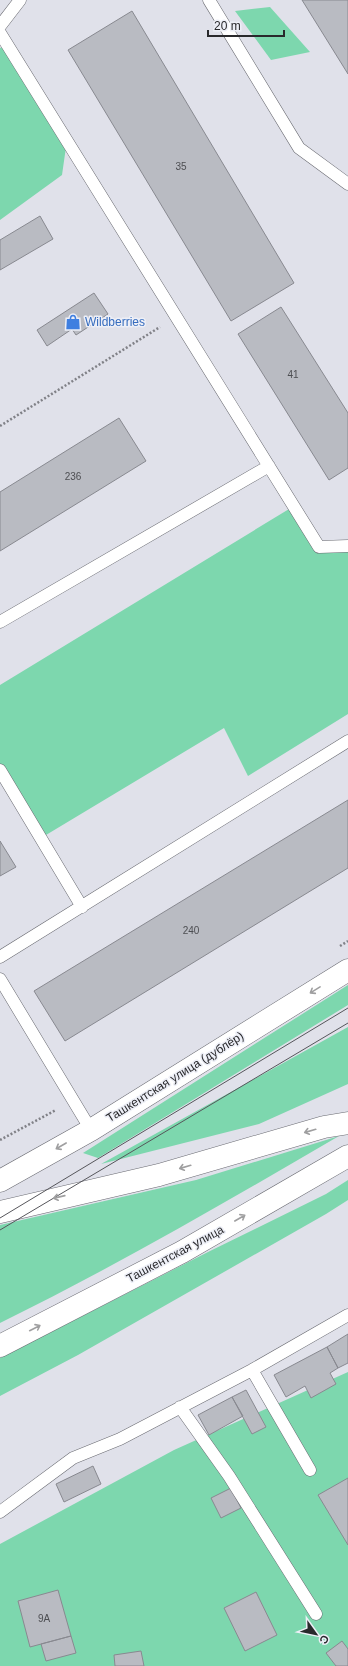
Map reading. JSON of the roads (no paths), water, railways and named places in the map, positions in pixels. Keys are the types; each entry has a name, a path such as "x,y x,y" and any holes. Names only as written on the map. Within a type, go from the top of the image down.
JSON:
{"main road":[{"name":"Ташкентская улица (дублёр)","path":"0,1181 91,1130 348,970"},
{"path":"0,1212 159,1175 324,1127 348,1123"},
{"name":"Ташкентская улица","path":"0,1346 182,1252 348,1156"}],"lane":[{"path":"0,26 20,0"},
{"path":"209,0 299,148 348,184"},
{"path":"0,33 319,547 348,546"},
{"path":"0,622 269,466"},
{"path":"0,957 348,741"},
{"path":"0,770 82,907"},
{"path":"0,979 91,1130"},
{"path":"0,1512 72,1458 120,1439 252,1370 348,1315"},
{"path":"252,1370 310,1470"},
{"path":"180,1407 229,1476 316,1614"}],"tram line":[{"path":"0,1218 348,1008"},
{"path":"0,1230 348,1023"}],"place":[{"name":"Wildberries","path":"73,322"}]}
